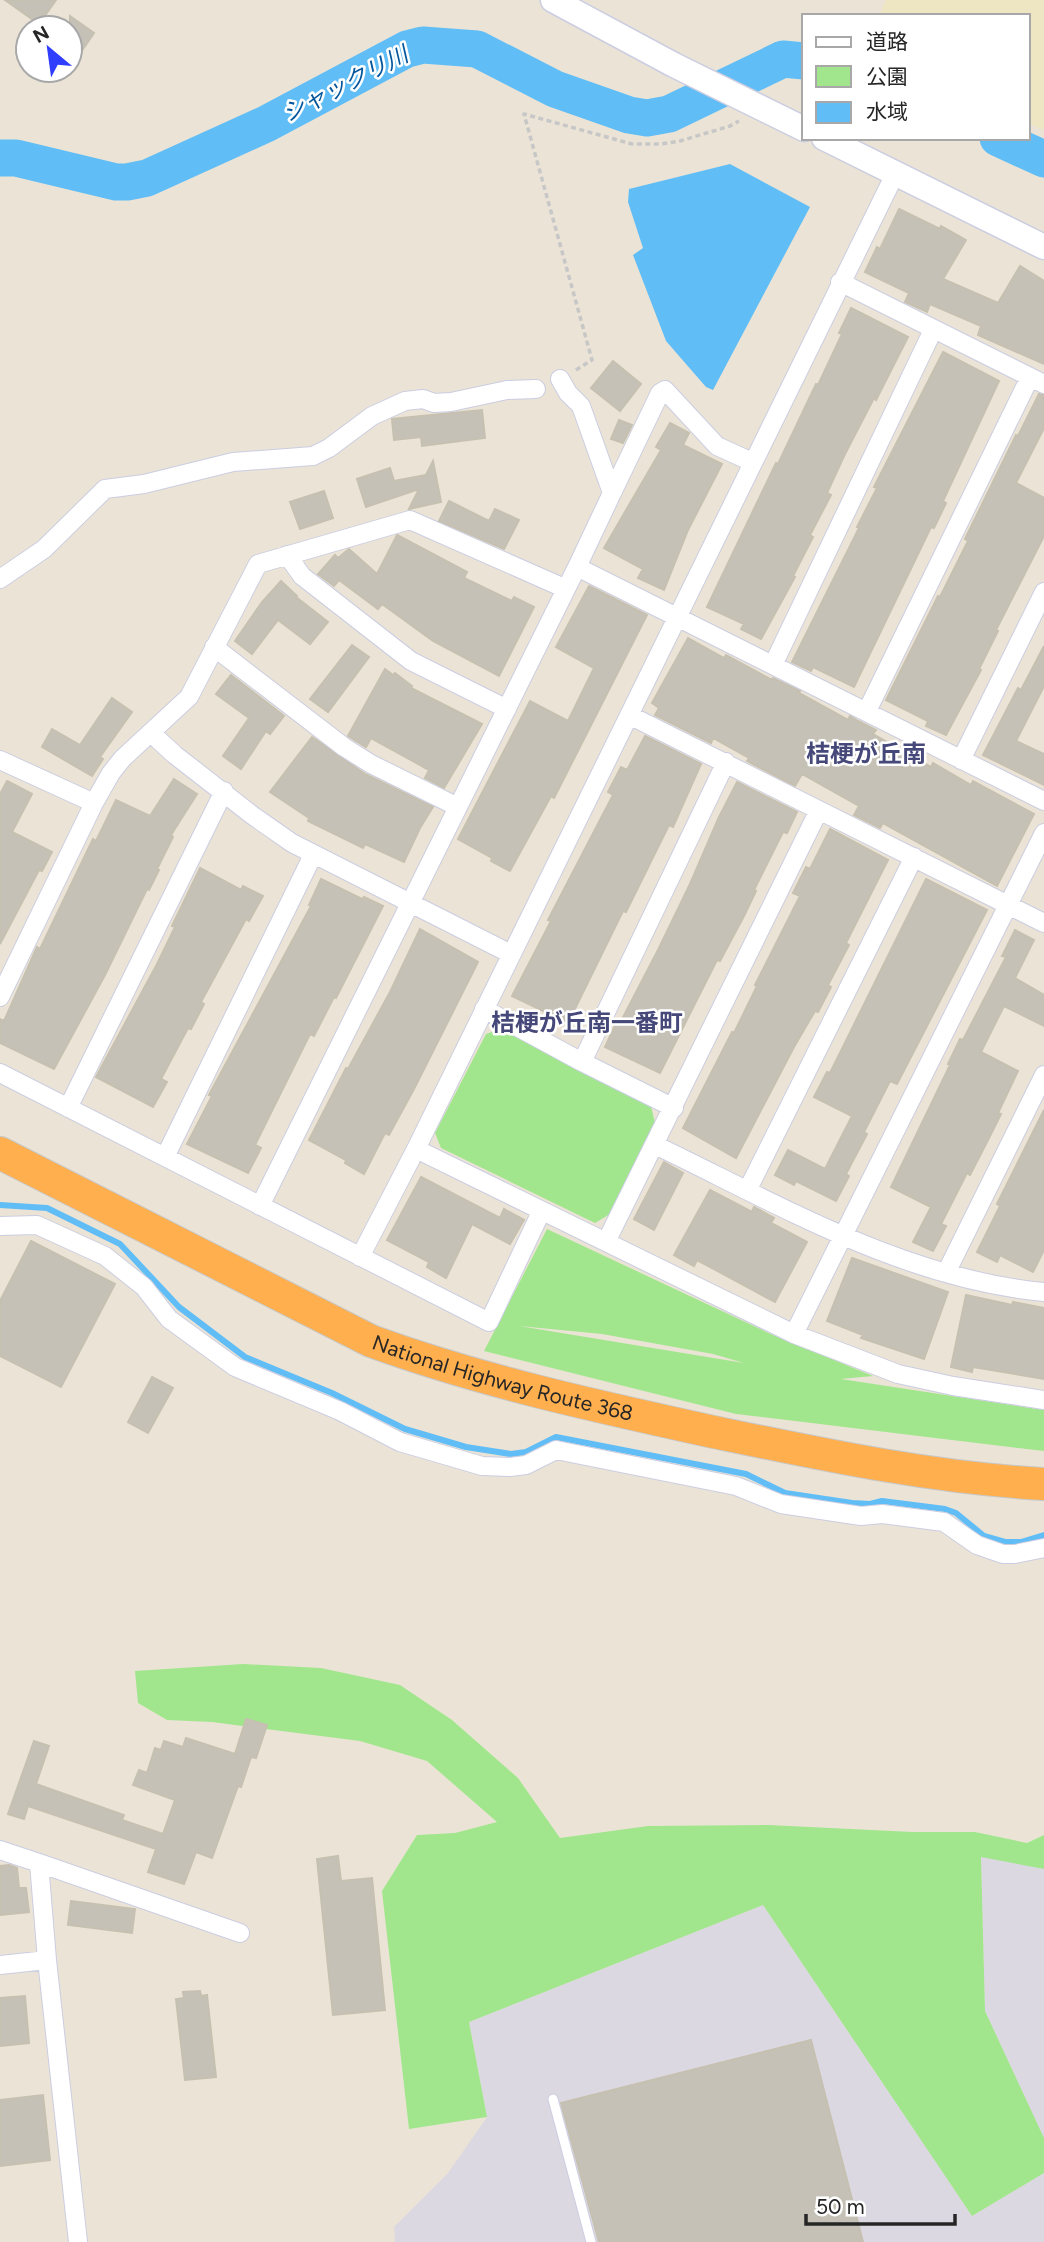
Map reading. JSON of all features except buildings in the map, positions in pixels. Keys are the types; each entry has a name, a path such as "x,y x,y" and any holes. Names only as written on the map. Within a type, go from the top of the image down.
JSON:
{"highway":[{"name":"National Highway Route 368","path":"0,1153 371,1341 433,1364 674,1423 840,1458 940,1474 1044,1484"}],"street":[{"path":"553,0 674,65 802,128"},
{"path":"828,140 1044,247"},
{"path":"360,1257 416,1149 896,172"},
{"path":"840,282 1037,381 867,711"},
{"path":"773,665 933,330"},
{"path":"560,379 581,407 612,493"},
{"path":"0,579 44,549 105,489 144,484 233,462 313,456 329,448 387,407 405,401 451,402 506,390 536,388"},
{"path":"260,1206 507,709 660,393 665,390 717,446 752,462"},
{"path":"0,997 93,803 123,758 190,697 258,565 410,520 564,588"},
{"path":"287,555 302,576 411,661 507,709"},
{"path":"576,567 1044,802"},
{"path":"961,760 1044,592"},
{"path":"214,647 344,747 371,764 458,807"},
{"path":"629,715 1044,923"},
{"path":"151,733 175,755 272,830 313,855 511,954"},
{"path":"0,760 93,803"},
{"path":"582,1062 726,762"},
{"path":"68,1108 224,791"},
{"path":"606,1242 819,810"},
{"path":"794,1334 1044,833"},
{"path":"165,1157 313,855"},
{"path":"748,1189 914,857"},
{"path":"484,1009 674,1108"},
{"path":"0,1073 489,1322 541,1212"},
{"path":"946,1273 1044,1075"},
{"path":"655,1145 844,1236 925,1268 1023,1290 1044,1292"},
{"path":"416,1149 794,1334 898,1374 953,1387 1044,1400"},
{"path":"0,1226 37,1225 105,1256 144,1287 170,1319 235,1367 340,1411 400,1442 482,1466 526,1465 556,1450 736,1486 780,1504 861,1516 882,1514 944,1522 977,1545 1003,1554 1044,1548"},
{"path":"0,1850 240,1933"},
{"path":"39,1863 47,1960 79,2242"},
{"path":"0,1965 47,1960"}],"lane":[{"path":"553,2099 591,2242"}],"path":[{"path":"560,379 592,360 524,114 607,139 632,144 662,144 730,126 756,107"}],"shaded area":[{"path":"886,0 1044,0 1044,130 1030,124 1030,14 880,14"},
{"path":"981,1856 1044,1869 1044,2138 985,2011"},
{"path":"763,1905 972,2216 1044,2173 1044,2242 395,2242 394,2227 448,2173 487,2117 469,2022"}],"green space":[{"path":"500,1029 651,1106 655,1123 610,1214 595,1223 441,1148 435,1133 486,1034"},
{"path":"547,1229 775,1336 873,1376 841,1379 1044,1410 1044,1451 736,1414 484,1351","holes":["519,1326 602,1334 713,1354 744,1363"]},
{"path":"243,1664 321,1668 400,1685 452,1720 518,1778 560,1838 648,1826 769,1825 912,1832 975,1832 1027,1843 1044,1835 1044,1869 981,1857 985,2011 1044,2138 1044,2173 972,2216 763,1905 469,2022 487,2117 409,2129 382,1891 417,1835 455,1833 497,1822 427,1761 360,1741 212,1722 167,1720 138,1703 135,1671"}],"water":[{"path":"730,164 810,207 713,390 706,387 666,341 633,255 643,248 628,202 629,189"}],"waterway":[{"name":"シャックリ川","path":"0,158 16,158 116,182 147,178 266,124 407,49 423,45 477,49 555,89 629,115 647,118 669,114 783,59 802,61"},
{"name":"シャックリ川","path":"1002,140 1044,159"},
{"path":"0,1205 47,1208 120,1244 179,1307 245,1357 332,1393 405,1429 466,1447 511,1454 526,1452 556,1437 746,1474 785,1493 852,1503 870,1504 882,1501 945,1509 956,1513 984,1536 1005,1542 1021,1542 1044,1535"}],"district":[{"name":"桔梗が丘南","path":"866,754"},
{"name":"桔梗が丘南一番町","path":"587,1023"}]}
